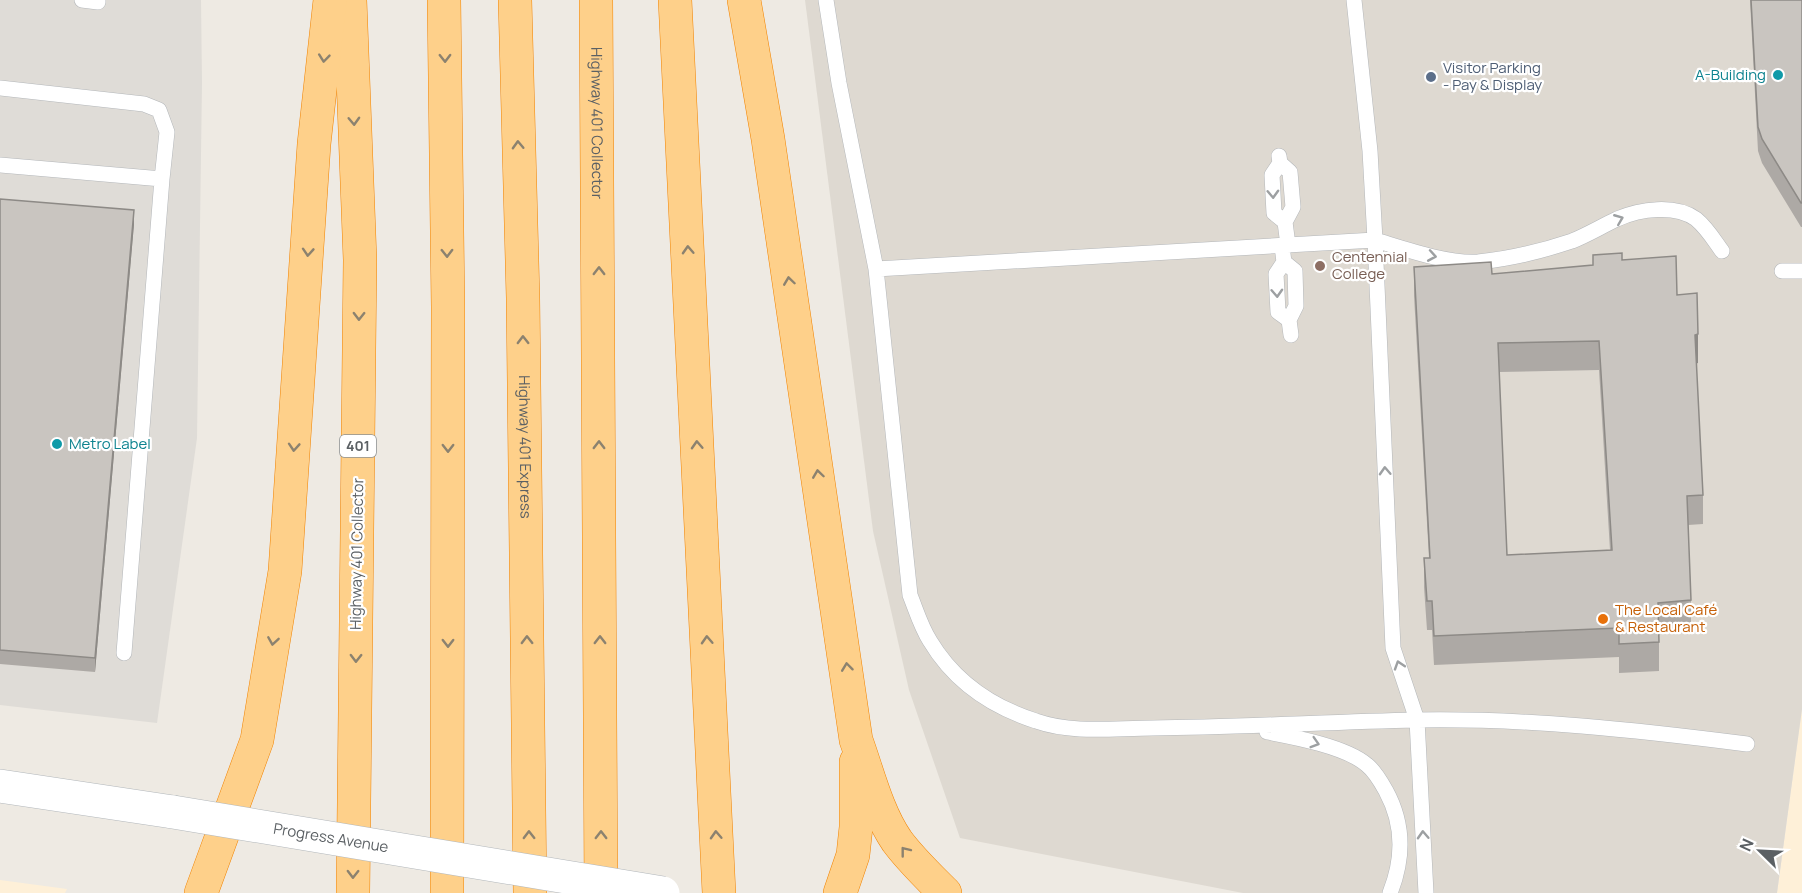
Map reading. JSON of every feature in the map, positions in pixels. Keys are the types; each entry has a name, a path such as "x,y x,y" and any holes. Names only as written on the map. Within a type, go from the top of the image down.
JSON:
{"highway":[{"path":"201,893 257,740 285,571 314,144 330,0"},
{"name":"Highway 401 Collector","path":"350,0 360,260 353,893"},
{"path":"444,0 448,307 447,893"},
{"name":"Highway 401 Express","path":"514,0 523,298 530,893"},
{"name":"Highway 401 Collector","path":"596,0 601,893"},
{"path":"675,0 719,893"},
{"path":"744,0 772,162 856,740 856,827 853,855 840,893"},
{"path":"856,740 884,815 896,839 915,864 945,893"}],"main road":[{"name":"Progress Avenue","path":"0,786 173,812 663,893"}],"lane":[{"path":"82,0 98,2 98,0"},
{"path":"826,0 839,83 876,268 910,595 929,640 958,678 994,705 1037,722 1079,729 1238,727 1417,720 1497,721 1619,729 1747,744"},
{"path":"1354,0 1370,151 1393,648 1417,720 1426,893"},
{"path":"0,88 144,104 159,110 168,132 162,179 124,653"},
{"path":"1280,160 1290,172 1293,207 1285,222 1284,262 1295,271 1296,306 1290,328"},
{"path":"0,165 162,179"},
{"path":"876,268 1375,240 1427,256 1476,262 1521,255 1574,240 1620,218 1639,212 1671,210 1695,218 1708,231 1722,251"},
{"path":"1782,271 1802,271"},
{"path":"1238,727 1299,738 1340,751 1367,764 1381,781 1396,810 1400,847 1396,878 1390,893"}],"shaded area":[{"path":"0,0 201,0 197,438 157,723 0,705"},
{"name":"Centennial College","path":"805,0 1802,0 1802,709 1777,893 1243,893 960,838 909,690 873,531"},
{"path":"1802,709 1802,893 1777,893"},
{"path":"0,880 67,889 65,893 0,893"}],"building":[{"name":"A-Building","path":"1751,0 1802,0 1802,203 1762,139 1758,127"},
{"name":"Metro Label","path":"0,199 134,210 95,658 0,650"},
{"path":"1622,253 1622,260 1676,256 1677,295 1697,293 1698,334 1695,335 1703,495 1687,496 1691,600 1658,603 1659,642 1619,644 1619,628 1434,636 1432,601 1427,601 1424,558 1430,558 1414,267 1491,262 1492,274 1593,265 1593,255","holes":["1599,341 1612,550 1507,555 1498,343"]}],"place":[{"name":"A-Building","path":"1778,75"},
{"name":"Visitor Parking - Pay & Display","path":"1431,77"},
{"name":"Centennial College","path":"1320,266"},
{"name":"Metro Label","path":"57,444"},
{"name":"The Local Café & Restaurant","path":"1603,619"}]}
